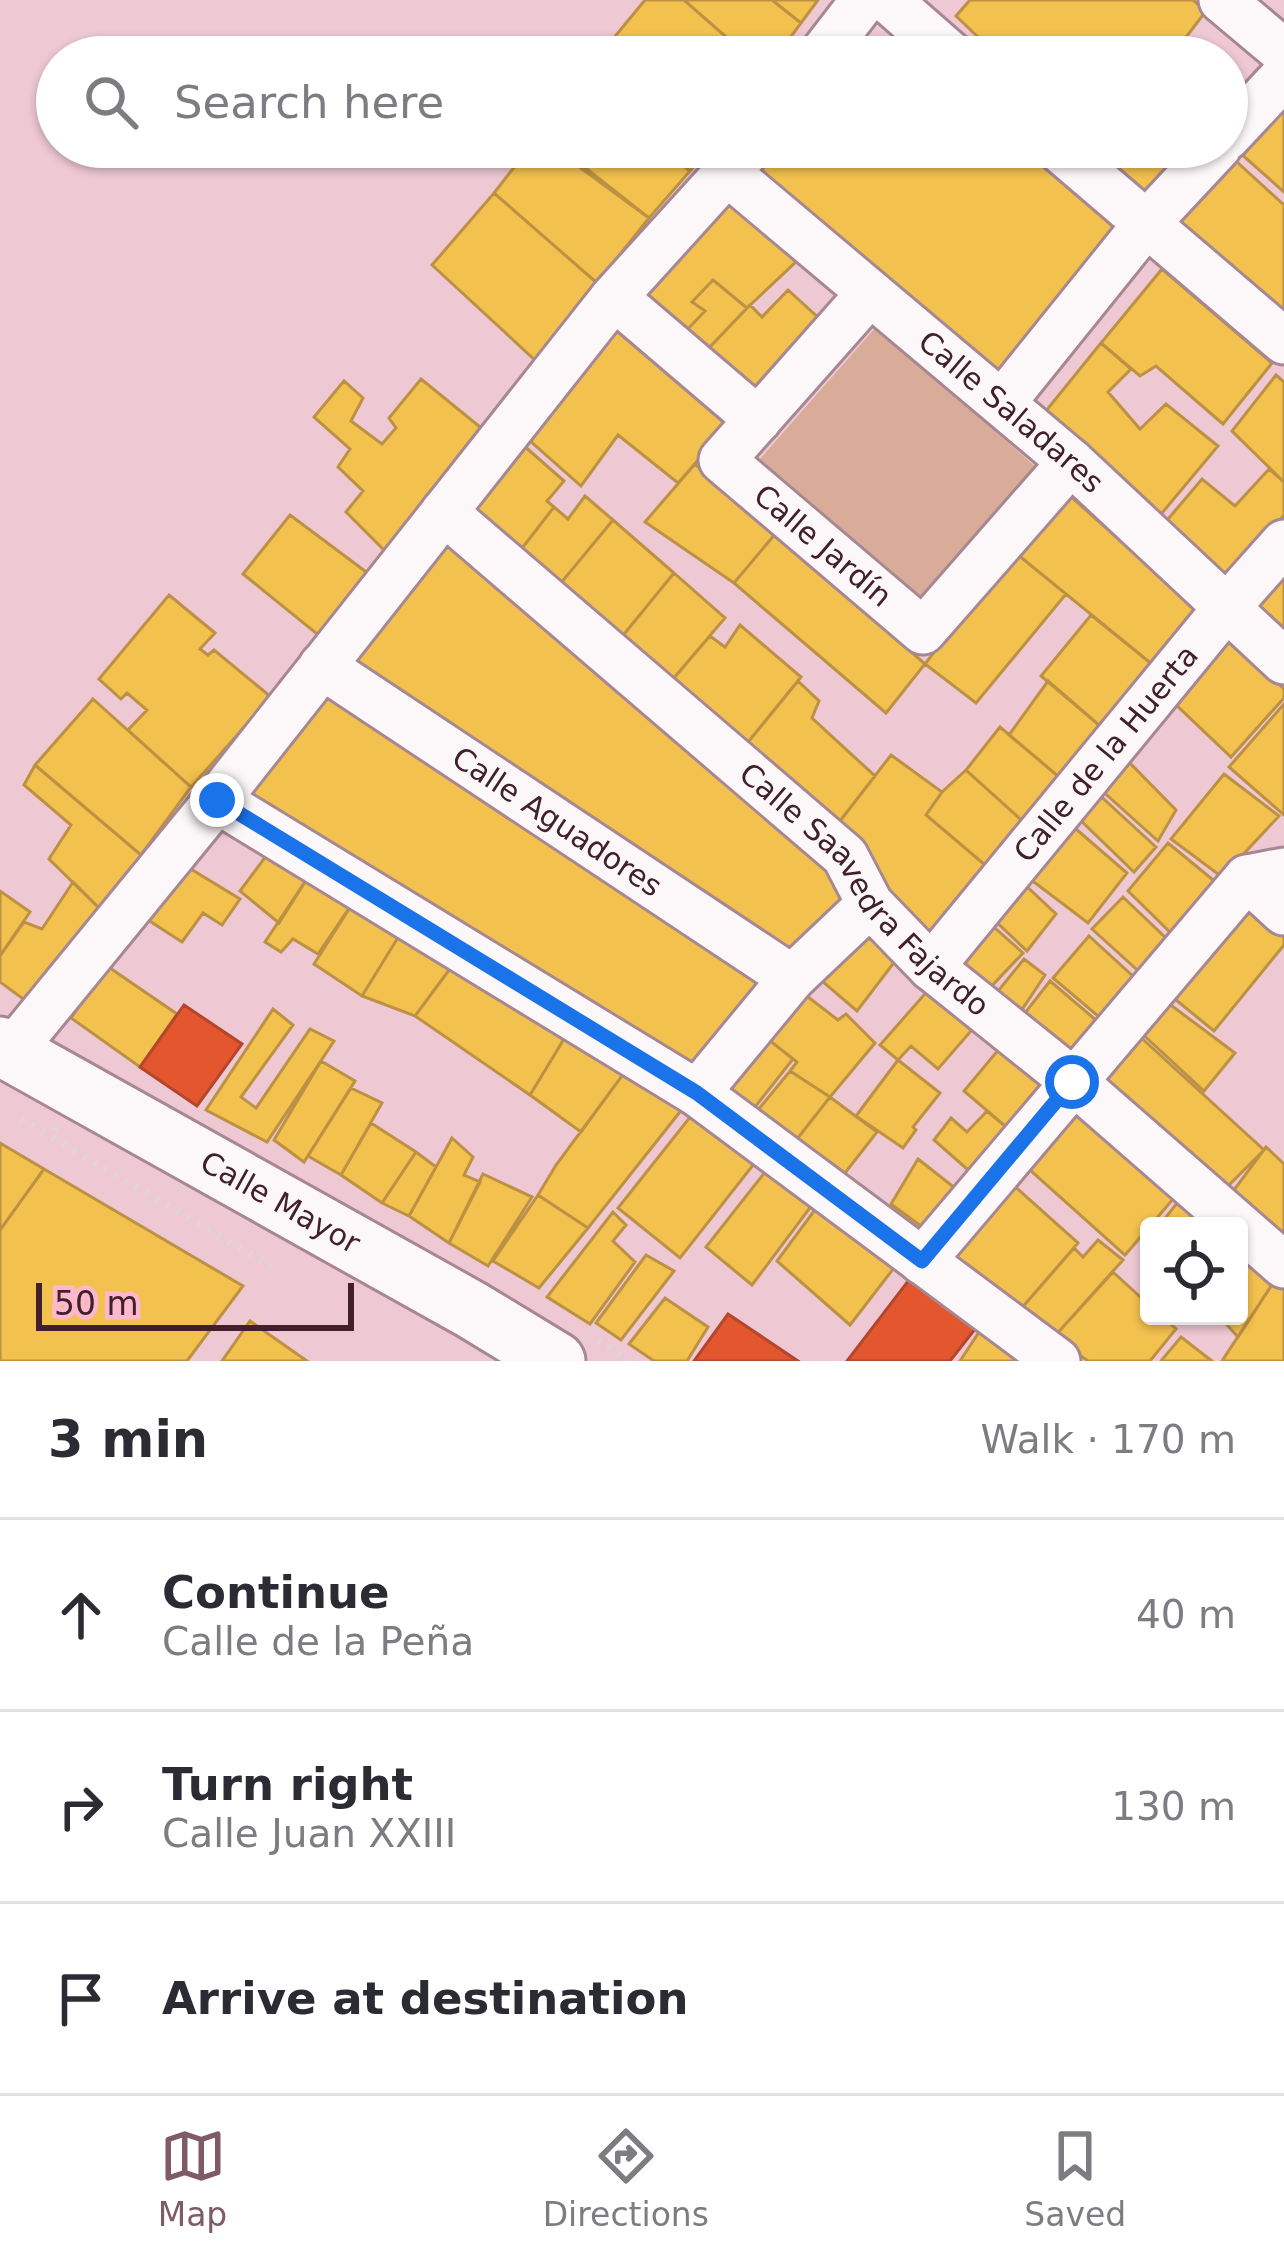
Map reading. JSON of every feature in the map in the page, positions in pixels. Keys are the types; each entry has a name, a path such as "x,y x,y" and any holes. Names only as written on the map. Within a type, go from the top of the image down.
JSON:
{"main road":[{"name":"Calle Mayor","path":"5,1049 556,1361"}],"street":[{"path":"836,36 864,0"},
{"path":"888,0 929,36"},
{"path":"1222,0 1284,52"},
{"path":"1248,115 1284,76"},
{"path":"5,1049 217,800 614,297 733,168"},
{"name":"Calle Saladares","path":"748,168 869,294 1072,462 1284,661"},
{"path":"1081,168 1284,341"},
{"path":"1002,403 1146,224 1198,168"},
{"name":"Calle Jardín","path":"869,294 722,460 923,631 1072,462"},
{"path":"614,297 758,420"},
{"name":"Calle Saavedra Fajardo","path":"444,512 845,856 870,904 931,968 1284,1265"},
{"name":"Calle de la Huerta","path":"931,968 1284,543"},
{"name":"Calle Aguadores","path":"322,666 792,978"},
{"path":"217,800 697,1093 1057,1361"},
{"path":"922,1261 1072,1082 1266,875 1284,912"},
{"path":"697,1093 792,978 870,904"}],"path":[{"path":"17,1117 51,1137"}],"shaded area":[{"path":"876,327 1038,469 921,596 760,459"}],"building: Homes":[{"path":"645,0 684,0 725,36 615,36"},
{"path":"684,0 772,0 801,23 791,36 725,36"},
{"path":"772,0 818,0 801,23"},
{"path":"970,0 1193,0 1206,11 1187,36 977,36 956,16"},
{"path":"1284,98 1284,192 1248,160 1248,139"},
{"path":"514,168 581,168 649,218 597,283 494,193"},
{"path":"586,168 690,171 649,218"},
{"path":"758,168 1046,168 1115,228 995,379"},
{"path":"1115,168 1167,168 1144,196"},
{"path":"1215,168 1243,168 1284,205 1284,314 1174,219"},
{"path":"724,189 799,259 747,308 713,280 692,302 705,311 685,332 637,291"},
{"path":"494,193 597,283 537,362 432,265"},
{"path":"1162,269 1272,363 1223,424 1156,366 1140,376 1101,343"},
{"path":"713,280 747,308 708,349 685,332 705,311 692,302"},
{"path":"788,290 822,321 759,395 708,349 750,305 762,317"},
{"path":"611,318 728,426 678,483 618,435 581,486 519,431"},
{"path":"1101,343 1131,369 1108,392 1140,429 1166,404 1218,446 1157,519 1045,412"},
{"path":"1276,375 1284,382 1284,482 1232,431"},
{"path":"421,379 485,431 386,552 346,512 363,491 338,467 350,449 314,417 344,381 363,398 351,421 382,444 396,428 389,418"},
{"path":"514,437 564,481 547,501 554,507 516,556 460,511"},
{"path":"695,464 776,533 734,583 645,522"},
{"path":"1269,469 1284,482 1284,515 1226,586 1163,525 1202,479 1235,506"},
{"path":"1062,489 1199,610 1153,665 1012,550"},
{"path":"585,496 613,520 556,589 516,556 554,507 568,519"},
{"path":"290,515 373,577 322,638 243,574"},
{"path":"613,520 674,573 616,644 556,589"},
{"path":"441,528 836,866 858,902 789,964 332,664"},
{"path":"776,533 925,664 886,713 734,583"},
{"path":"1012,550 1066,594 976,703 925,664"},
{"path":"1284,561 1284,636 1249,607"},
{"path":"674,573 725,618 667,686 616,644"},
{"path":"169,595 215,633 200,649 208,655 214,650 271,697 191,787 128,730 147,710 127,693 121,699 99,679"},
{"path":"1091,615 1153,665 1106,731 1041,676"},
{"path":"740,625 801,677 740,752 667,686 710,636 725,647"},
{"path":"1224,632 1284,689 1284,698 1231,757 1172,701"},
{"path":"325,678 784,988 692,1079 237,796"},
{"path":"798,681 819,701 812,718 875,776 833,830 740,752"},
{"path":"1048,681 1106,731 1065,782 1009,735"},
{"path":"93,699 191,787 141,855 35,765"},
{"path":"1284,704 1284,815 1229,767"},
{"path":"1000,727 1065,782 1029,827 966,770"},
{"path":"891,755 942,792 926,815 991,870 930,946 873,899 833,830"},
{"path":"1122,755 1176,810 1158,841 1098,787"},
{"path":"35,765 141,855 102,911 49,859 71,825 24,785"},
{"path":"966,770 1029,827 991,870 926,815"},
{"path":"1224,774 1279,816 1222,877 1171,839"},
{"path":"1095,791 1156,847 1134,872 1074,814"},
{"path":"1069,823 1127,873 1088,923 1026,876"},
{"path":"1168,843 1218,884 1173,935 1128,891"},
{"path":"272,848 312,871 279,923 240,891"},
{"path":"181,863 240,899 222,925 203,913 182,942 142,916"},
{"path":"312,871 356,898 318,954 293,939 281,952 265,942"},
{"path":"73,882 102,911 30,1004 0,982 0,956 24,922 42,929"},
{"path":"1022,882 1056,914 1027,951 991,917"},
{"path":"0,891 30,912 0,956"},
{"path":"1245,894 1284,931 1284,945 1214,1031 1165,991"},
{"path":"1123,897 1169,941 1145,977 1092,929"},
{"path":"356,898 402,931 362,996 314,964"},
{"path":"987,921 1023,953 984,994 949,960"},
{"path":"853,925 896,960 857,1011 809,970"},
{"path":"402,931 455,962 415,1016 362,996"},
{"path":"1089,936 1136,979 1104,1021 1053,978"},
{"path":"1024,959 1045,975 1019,1014 994,996"},
{"path":"455,962 570,1029 530,1095 415,1016"},
{"path":"107,966 177,1014 140,1067 71,1018"},
{"path":"1050,981 1097,1021 1072,1060 1021,1018"},
{"path":"795,987 838,1020 846,1014 875,1043 830,1097 790,1071 797,1062 759,1032"},
{"path":"931,987 977,1024 938,1069 911,1046 898,1060 880,1045"},
{"path":"1164,1000 1235,1053 1204,1091 1138,1030"},
{"path":"273,1009 293,1025 241,1097 256,1108 310,1029 334,1041 267,1142 206,1110"},
{"path":"570,1029 630,1065 581,1132 530,1095"},
{"path":"759,1032 793,1059 755,1107 720,1082"},
{"path":"1136,1033 1264,1150 1220,1194 1095,1088"},
{"path":"999,1049 1048,1089 1012,1132 964,1091"},
{"path":"898,1060 940,1093 903,1148 856,1116"},
{"path":"321,1061 355,1081 304,1162 274,1140"},
{"path":"630,1065 687,1103 588,1228 538,1195"},
{"path":"790,1071 830,1097 797,1139 758,1110"},
{"path":"351,1088 382,1103 341,1175 308,1156"},
{"path":"830,1097 877,1132 845,1173 797,1139"},
{"path":"698,1107 761,1155 680,1258 618,1208"},
{"path":"987,1111 1012,1132 975,1176 934,1140 951,1118 967,1132"},
{"path":"1075,1112 1174,1198 1158,1217 1140,1217 1140,1238 1125,1255 1029,1169"},
{"path":"371,1123 416,1152 382,1203 341,1175"},
{"path":"452,1138 473,1157 464,1175 480,1182 449,1243 409,1216"},
{"path":"0,1143 44,1169 0,1230"},
{"path":"1266,1147 1284,1164 1284,1229 1271,1246 1248,1224 1248,1217 1241,1217 1225,1202"},
{"path":"416,1152 436,1167 409,1216 382,1203"},
{"path":"918,1159 960,1192 929,1232 891,1204"},
{"path":"769,1167 815,1201 752,1285 706,1247"},
{"path":"44,1169 243,1286 187,1361 0,1361 0,1230"},
{"path":"483,1174 532,1197 488,1266 449,1243"},
{"path":"1011,1183 1078,1243 1020,1310 953,1257"},
{"path":"538,1195 588,1228 539,1288 493,1261"},
{"path":"820,1203 897,1264 850,1325 777,1261"},
{"path":"1177,1203 1196,1217 1166,1217"},
{"path":"613,1212 626,1225 613,1241 635,1262 590,1324 547,1297"},
{"path":"1098,1240 1123,1260 1054,1337 1020,1310 1074,1248 1083,1257"},
{"path":"646,1255 674,1271 621,1340 596,1323"},
{"path":"1248,1258 1275,1280 1248,1322"},
{"path":"1113,1272 1140,1297 1140,1325 1176,1329 1150,1361 1088,1361 1054,1337"},
{"path":"1275,1280 1284,1289 1284,1361 1222,1361"},
{"path":"665,1298 708,1327 687,1361 654,1361 629,1344"},
{"path":"250,1321 307,1361 222,1361"},
{"path":"985,1323 1036,1361 960,1361"},
{"path":"1227,1325 1246,1325 1238,1337"},
{"path":"1181,1337 1212,1361 1161,1361"}],"building: Shops":[{"path":"184,1005 242,1044 197,1106 140,1067"},
{"path":"912,1276 979,1324 950,1361 847,1361"},
{"path":"728,1314 798,1361 694,1361"}],"route":[{"path":"217,800 697,1093 922,1261 1072,1082"}]}
